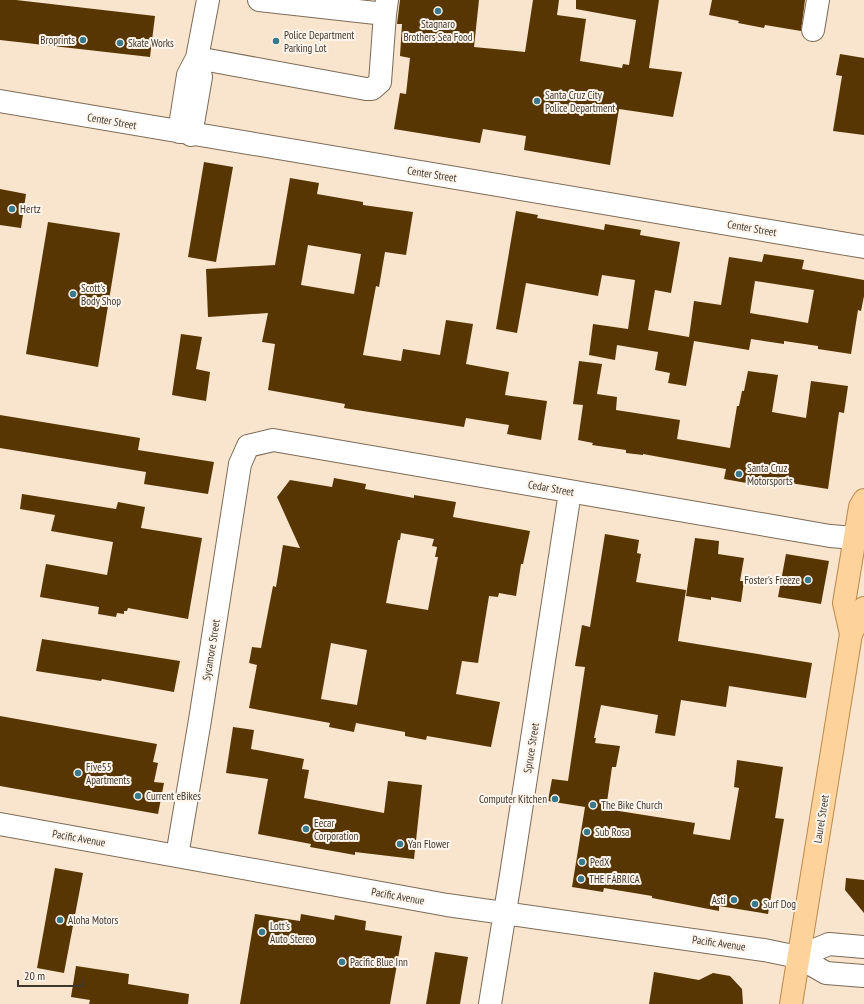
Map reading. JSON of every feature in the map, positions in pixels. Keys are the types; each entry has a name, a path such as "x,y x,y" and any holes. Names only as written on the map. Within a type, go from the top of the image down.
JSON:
{"main road":[{"name":"Laurel Street","path":"851,634 844,604 860,507 864,500"},
{"name":"Laurel Street","path":"791,1004 851,634 864,608"}],"street":[{"path":"185,134 188,75 197,58 208,0"},
{"path":"197,58 372,89 380,82 386,7 259,0"},
{"path":"813,30 818,0"},
{"name":"Center Street","path":"0,101 185,134 864,247"},
{"name":"Cedar Street","path":"248,446 272,440 830,536 855,538"},
{"name":"Sycamore Street","path":"177,856 199,728 240,464 248,446"},
{"name":"Spruce Street","path":"490,1004 570,492"},
{"name":"Pacific Avenue","path":"0,824 504,914 617,928 764,950 798,956 826,973 864,976"},
{"path":"798,956 829,944 864,947"}],"building":[{"path":"0,0 16,0 155,16 150,57 0,40"},
{"name":"Santa Cruz City Police Department","path":"400,0 479,0 474,47 525,52 533,0 559,0 557,15 586,19 580,61 622,68 623,64 629,65 636,20 576,9 576,0 659,0 649,68 682,72 673,117 619,109 610,165 524,150 526,136 483,129 480,143 394,129 400,93 406,94 410,58 400,56 402,24 397,24"},
{"path":"712,0 805,0 801,31 765,25 764,28 709,15"},
{"path":"840,54 864,58 864,135 833,131 842,76 836,75"},
{"path":"204,162 233,167 216,262 188,257"},
{"path":"290,178 319,183 317,194 363,202 363,205 413,212 406,255 385,252 379,287 376,286 363,355 401,361 403,349 440,355 446,320 473,324 466,364 509,372 505,395 547,401 541,440 507,434 509,425 466,418 464,427 344,408 345,404 268,390 275,344 262,342 268,313 208,317 206,269 275,265","holes":["308,245 361,254 354,294 301,285"]},
{"name":"Hertz","path":"0,189 26,194 21,228 0,225"},
{"path":"516,211 538,215 537,218 604,230 605,224 641,230 640,235 680,242 671,293 655,290 648,330 689,337 694,301 721,305 729,257 762,262 764,254 804,260 802,269 864,280 864,296 861,311 858,310 851,354 818,349 818,346 784,341 784,344 751,339 749,350 694,341 686,386 668,383 670,373 655,370 658,352 617,345 615,360 589,355 593,324 628,329 635,280 602,275 598,296 526,283 517,333 496,329","holes":["755,281 814,290 808,323 750,313"]},
{"name":"Scott's Body Shop","path":"48,222 120,233 98,367 26,354"},
{"path":"181,334 202,337 196,369 210,372 206,401 172,395"},
{"path":"579,361 602,364 597,394 617,397 616,410 680,420 677,439 730,448 737,406 739,406 742,391 744,391 748,371 778,375 772,412 806,418 811,381 848,386 844,413 839,412 828,489 765,479 764,486 724,479 726,469 643,454 626,453 626,450 592,445 593,443 578,440 583,405 573,404"},
{"path":"0,415 140,438 138,450 214,462 208,494 144,484 146,472 0,448"},
{"path":"334,478 366,484 365,489 414,498 414,495 456,502 453,517 530,531 523,564 521,564 516,596 499,593 498,597 489,596 478,663 462,661 456,694 500,702 491,747 427,736 426,740 405,736 405,732 356,723 354,732 329,727 330,723 249,708 257,665 249,663 252,647 261,648 273,586 276,587 283,545 300,548 277,497 290,480 332,487","holes":["401,533 434,539 432,546 437,547 435,557 438,557 428,610 386,603 398,540 400,540","331,643 367,650 357,705 321,699"]},
{"path":"22,494 116,509 118,502 145,507 141,528 202,538 188,619 128,608 127,611 124,611 124,614 117,613 116,617 98,614 99,607 40,597 46,564 107,575 113,542 51,531 55,515 20,509"},
{"path":"605,534 639,540 637,553 641,554 636,582 686,590 678,641 812,663 806,698 729,686 726,707 681,700 675,736 655,733 658,715 601,705 594,738 596,738 595,743 620,746 616,767 612,767 606,809 695,823 693,834 730,840 739,788 734,787 737,760 783,767 775,818 784,819 768,914 719,906 719,911 652,898 652,896 604,888 603,892 572,887 585,807 548,801 552,779 568,781 585,667 575,666 582,625 590,627"},
{"path":"695,538 719,541 718,554 744,558 740,581 744,581 741,602 711,597 711,600 686,596"},
{"path":"786,554 829,561 821,604 778,597"},
{"path":"42,639 180,661 174,692 102,679 101,681 36,671"},
{"name":"Five55 Apartments","path":"0,716 157,744 153,762 158,763 154,782 164,783 158,814 0,786"},
{"path":"233,727 254,730 251,749 304,759 302,769 309,770 304,798 384,813 388,781 422,785 414,859 355,852 355,855 310,847 311,844 258,834 268,779 226,773"},
{"name":"Aloha Motors","path":"55,868 83,873 64,973 37,968"},
{"path":"846,878 864,880 864,913 845,890"},
{"path":"255,914 300,921 301,914 334,920 335,915 366,921 365,930 402,936 390,1004 240,1004"},
{"path":"435,952 468,957 460,1004 426,1004"},
{"path":"76,966 129,974 128,984 189,994 188,1004 89,1004 90,1000 71,997"},
{"path":"654,972 699,980 713,973 730,976 742,989 743,1004 649,1004"}],"place":[{"name":"Stagnaro Brothers Sea Food","path":"438,11"},
{"name":"Broprints","path":"83,40"},
{"name":"Police Department Parking Lot","path":"276,41"},
{"name":"Skate Works","path":"120,43"},
{"name":"Santa Cruz City Police Department","path":"537,101"},
{"name":"Hertz","path":"12,209"},
{"name":"Scott's Body Shop","path":"73,294"},
{"name":"Santa Cruz Motorsports","path":"739,474"},
{"name":"Foster's Freeze","path":"808,580"},
{"name":"Five55 Apartments","path":"78,773"},
{"name":"Current eBikes","path":"138,796"},
{"name":"Computer Kitchen","path":"555,799"},
{"name":"The Bike Church","path":"593,805"},
{"name":"Eecar Corporation","path":"306,829"},
{"name":"Sub Rosa","path":"587,832"},
{"name":"Yan Flower","path":"400,844"},
{"name":"PedX","path":"582,862"},
{"name":"THE FÁBRICA","path":"581,879"},
{"name":"Asti","path":"734,900"},
{"name":"Surf Dog","path":"755,904"},
{"name":"Aloha Motors","path":"60,920"},
{"name":"Lott's Auto Stereo","path":"262,932"},
{"name":"Pacific Blue Inn","path":"342,962"}]}
